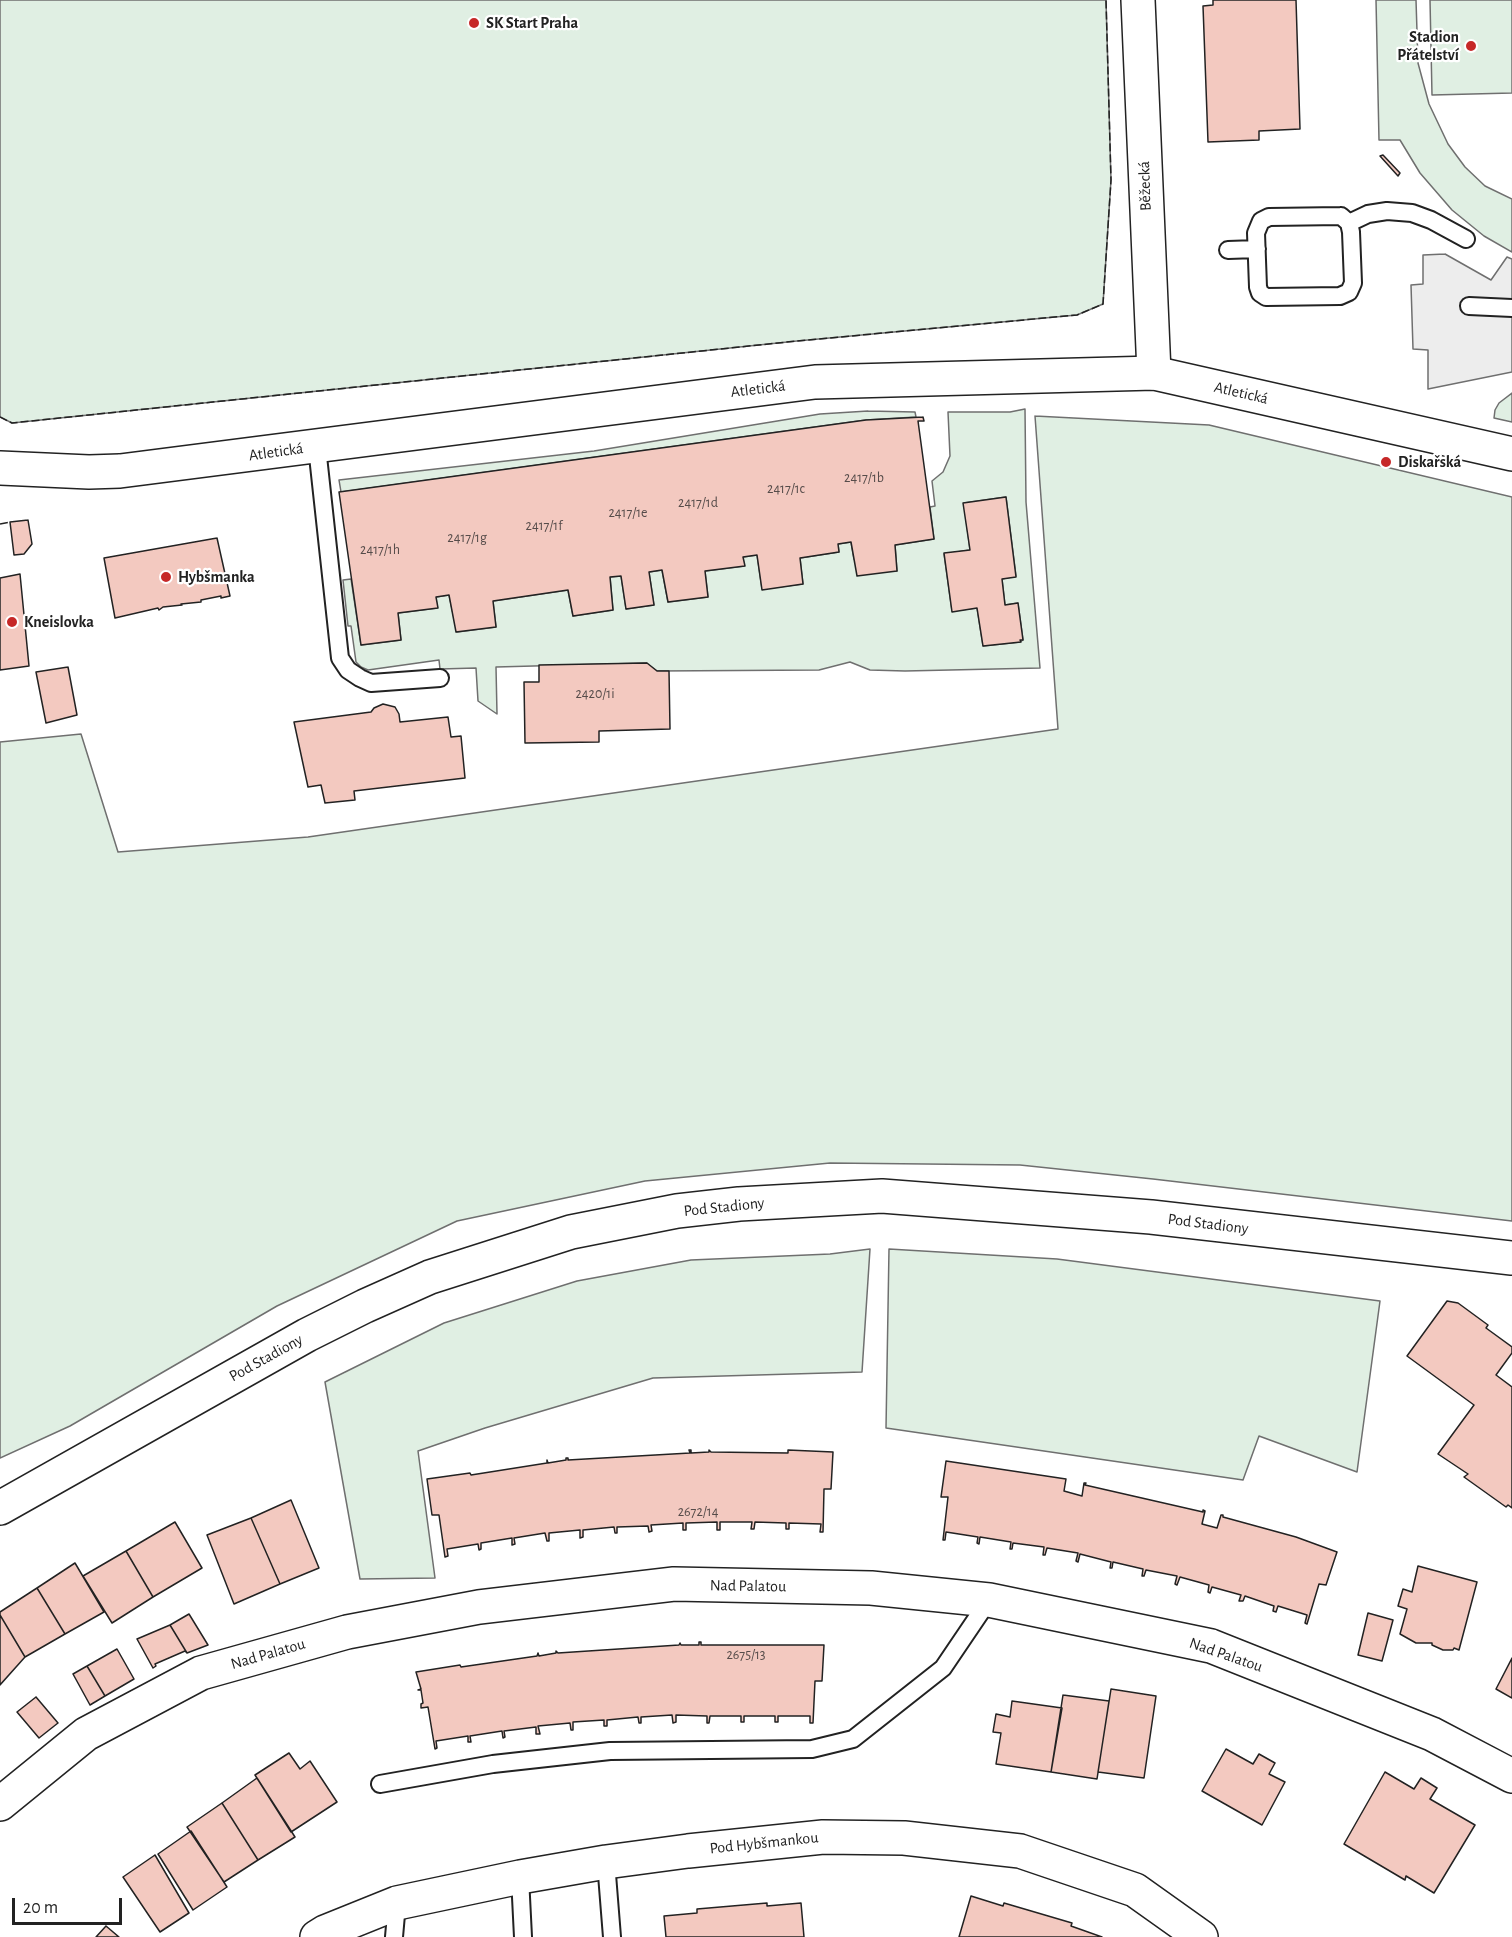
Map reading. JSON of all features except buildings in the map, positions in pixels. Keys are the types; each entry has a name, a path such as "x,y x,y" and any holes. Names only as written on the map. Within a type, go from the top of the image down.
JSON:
{"street":[{"name":"Běžecká","path":"1138,0 1154,373"},
{"name":"Atletická","path":"0,468 120,471 815,382 1154,373 1512,454"},
{"name":"Pod Stadiony","path":"0,1508 307,1335 430,1277 571,1232 677,1212 738,1204 882,1196 1150,1217 1512,1258"},
{"name":"Nad Palatou","path":"0,1804 86,1734 201,1673 347,1632 479,1607 674,1584 871,1588 988,1600 1211,1646 1432,1734 1512,1776"},
{"name":"Pod Hybšmankou","path":"317,1937 397,1903 520,1877 688,1851 824,1837 904,1838 1020,1851 1135,1890 1201,1937"}],"lane":[{"path":"1349,223 1368,214 1387,211 1412,213 1431,220 1466,239"},
{"path":"1341,216 1349,223 1352,231 1353,283 1349,292 1340,296 1266,297 1260,293 1257,287 1256,233 1262,221 1269,218 1341,216"},
{"path":"1228,250 1257,249"},
{"path":"1469,306 1512,308"},
{"path":"317,447 340,658 348,670 371,683 441,678"},
{"path":"380,1784 493,1764 610,1751 812,1749 853,1739 943,1668 988,1600"},
{"path":"606,1862 612,1937"},
{"path":"520,1877 523,1937"},
{"path":"394,1937 397,1903"}],"green space":[{"path":"0,0 1106,0 1111,180 1103,304 1077,315 797,341 12,423 0,417"},
{"path":"1376,0 1416,0 1418,63 1429,104 1448,144 1465,167 1485,186 1512,199 1512,252 1484,236 1452,210 1420,173 1400,140 1379,140"},
{"name":"Stadion Přátelství","path":"1430,0 1512,0 1512,93 1432,95"},
{"path":"1512,393 1512,422 1494,418 1499,403"},
{"path":"1025,409 1026,502 1040,668 870,670 850,662 819,670 657,671 646,663 496,667 497,714 478,701 476,668 440,669 439,660 368,670 356,662 351,626 348,626 343,580 351,579 361,645 401,640 398,613 437,608 436,597 449,595 457,632 496,627 493,601 568,590 573,616 613,610 610,577 621,576 626,609 654,605 649,572 662,570 668,602 708,597 705,571 744,566 743,557 757,555 762,589 803,584 800,558 839,552 838,544 851,542 854,559 897,571 895,545 934,539 930,507 935,506 932,481 943,472 950,456 948,412 1010,412","holes":["1006,497 1016,576 1002,579 1005,605 1018,603 1023,640 983,646 977,608 952,611 944,554 970,550 964,503"]},
{"path":"868,411 915,412 916,417 866,420 341,492 339,480 594,451 820,414"},
{"path":"1035,416 1209,425 1512,497 1512,1221 1020,1165 830,1163 645,1181 457,1221 277,1306 70,1426 0,1458 0,742 81,734 118,852 308,837 1058,729"},
{"path":"870,1249 862,1372 653,1378 485,1428 418,1451 435,1578 360,1579 325,1382 444,1323 577,1281 691,1260 830,1254"},
{"path":"889,1249 1057,1259 1380,1301 1357,1472 1259,1436 1243,1480 886,1428"}],"shaded area":[{"path":"1445,254 1491,280 1507,257 1512,259 1512,372 1428,389 1428,350 1413,349 1411,285 1423,284 1423,255"}],"fence":[{"path":"0,417 12,423 797,341 1077,315 1103,304 1111,180 1106,0"},
{"path":"0,524 10,522"}],"place":[{"name":"SK Start Praha","path":"474,23"},
{"name":"Stadion Přátelství","path":"1471,46"},
{"name":"Diskařská","path":"1386,462"},
{"name":"Hybšmanka","path":"166,577"},
{"name":"Kneislovka","path":"12,622"}]}
